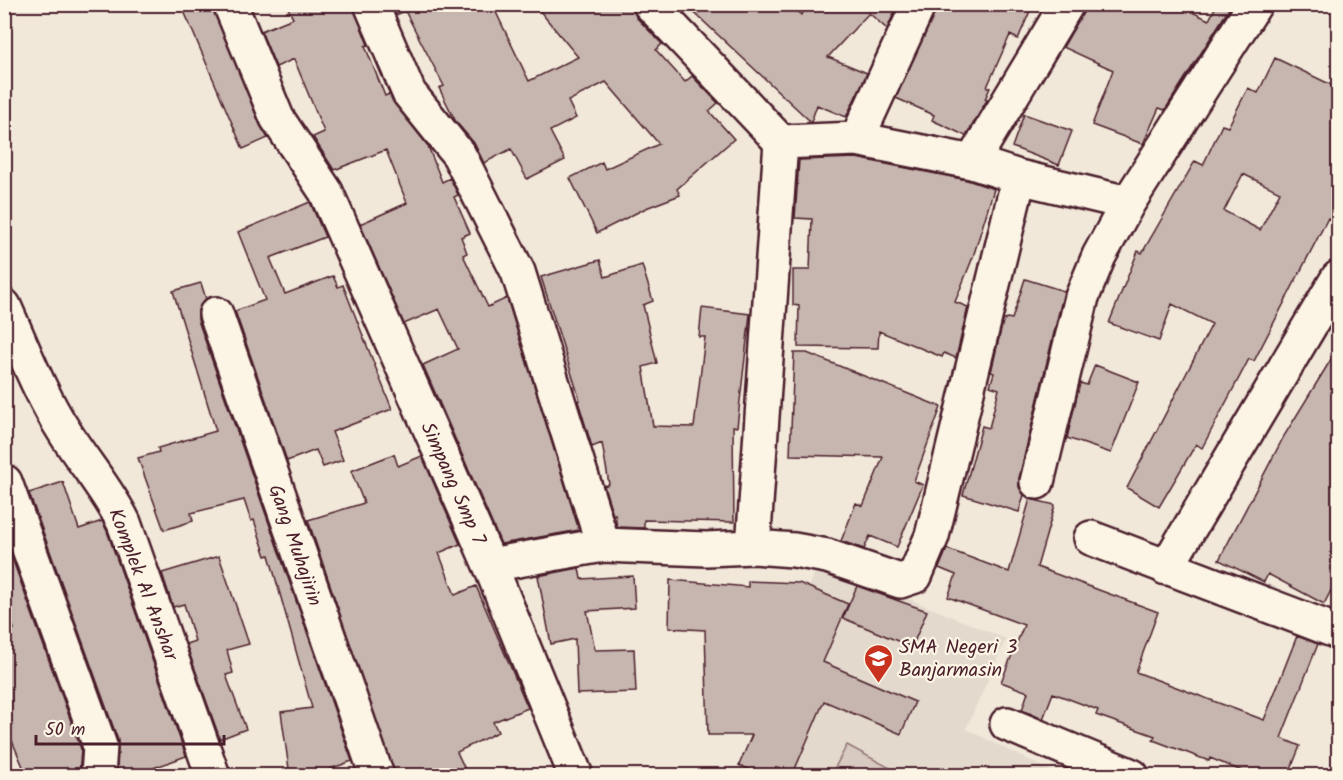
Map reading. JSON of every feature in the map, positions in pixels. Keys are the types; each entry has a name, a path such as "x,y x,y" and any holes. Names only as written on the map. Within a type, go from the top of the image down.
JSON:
{"street":[{"name":"Simpang Smp 7","path":"230,4 277,118 326,192 490,565 576,776"},
{"path":"371,4 409,93 459,155 519,272 603,545"},
{"path":"650,4 781,141 753,548"},
{"path":"857,139 919,4"},
{"path":"972,162 1067,4"},
{"path":"1037,482 1082,297 1099,256 1128,203 1255,4"},
{"path":"781,141 857,139 972,162 1019,177 1128,203"},
{"path":"490,565 603,545 706,549 753,548 794,550 826,556 900,581 915,576 932,536 1019,177"},
{"path":"1166,568 1338,278"},
{"name":"Komplek Al Anshar","path":"4,306 52,410 114,502 124,523 213,776"},
{"name":"Gang Muhajirin","path":"216,314 377,776"},
{"path":"5,482 100,746 98,776"},
{"path":"1091,538 1338,632"},
{"path":"1007,724 1113,772"}],"shaded area":[{"name":"SMA Negeri 3 Banjarmasin","path":"819,562 1006,639 966,729 1059,775 734,776"},
{"path":"847,745 903,775 831,775"}],"building":[{"path":"181,4 212,4 260,125 268,138 243,149"},
{"path":"286,4 353,4 368,45 365,46 385,96 389,94 428,146 442,182 450,178 458,195 454,197 470,233 461,237 467,253 463,255 488,307 507,298 579,530 501,544 423,365 458,349 439,309 404,324 360,224 407,203 386,150 334,170 313,137 324,132 294,59 276,67 261,31 293,18"},
{"path":"392,4 492,4 529,81 578,57 534,4 632,4 636,17 662,44 656,50 685,82 692,76 718,103 709,111 734,139 677,189 680,195 646,208 597,233 570,178 602,162 605,169 659,144 606,82 568,101 576,118 550,131 565,160 527,179 511,149 484,163 474,143 456,122 439,88 444,86 405,11 396,15"},
{"path":"685,4 790,4 801,15 811,4 898,4 887,29 869,13 828,57 867,73 846,117 817,105 811,122"},
{"path":"937,4 1033,4 1018,39 1010,35 987,87 990,88 985,99 987,100 966,136 932,120 934,115 896,98"},
{"path":"1088,4 1175,4 1209,20 1217,4 1232,4 1165,110 1159,108 1143,144 1092,125 1113,70 1063,47"},
{"path":"1275,58 1338,88 1338,223 1328,218 1254,361 1249,359 1202,448 1196,444 1159,507 1127,488 1212,324 1172,304 1159,341 1109,323 1138,251 1142,253 1195,161 1203,165 1222,125 1228,127 1248,88 1258,93","holes":["1243,174 1280,192 1260,230 1224,211"]},
{"path":"1024,114 1072,131 1059,165 1012,147"},
{"path":"856,158 967,180 994,189 973,257 955,302 968,307 956,358 944,353 942,357 879,331 878,348 798,347 799,306 793,305 793,270 810,270 812,219 795,218 799,160"},
{"path":"310,202 325,237 270,258 285,294 333,276 338,287 343,285 392,409 332,432 343,460 323,467 316,450 287,461 235,311 265,300 238,232"},
{"path":"600,260 605,277 642,265 653,301 643,305 657,363 643,367 653,426 694,427 705,337 699,337 702,308 750,314 737,427 733,426 734,522 644,520 644,528 617,527 615,514 613,515 604,486 609,484 602,443 592,447 578,401 580,400 541,277"},
{"path":"1025,279 1064,291 1019,478 1019,487 1024,495 1019,512 963,495 982,426 989,428 999,389 990,386 1003,321 1007,318 1012,319"},
{"path":"201,283 206,299 198,310 198,320 352,761 311,776 290,776 281,712 312,708 269,555 266,556 254,520 251,521 244,500 191,513 193,521 164,530 138,458 159,452 158,448 216,431 173,291"},
{"path":"1338,348 1338,577 1324,604 1268,574 1264,582 1219,560 1284,436"},
{"path":"794,353 807,353 941,407 914,481 923,485 897,547 870,536 864,549 841,541 856,503 863,506 883,457 790,455"},
{"path":"1095,365 1139,382 1111,453 1067,438 1080,383 1087,385"},
{"path":"394,454 398,466 422,456 460,544 439,553 455,595 476,586 528,708 493,722 498,732 457,752 468,776 395,776 308,520 364,503 351,471"},
{"path":"63,482 79,529 102,521 107,531 186,756 132,776 117,776 118,740 29,493"},
{"path":"1030,499 1055,505 1037,567 1158,612 1136,672 1264,720 1297,636 1318,644 1281,738 1300,746 1288,776 1254,776 1210,758 1209,761 1153,740 1155,736 1096,715 1098,710 1053,693 1043,719 1022,710 1028,692 1001,682 1024,625 948,597 956,575 939,568 947,549 1009,572"},
{"path":"4,536 81,749 79,776 27,776 4,722 4,632 14,629 4,606"},
{"path":"219,556 249,644 227,650 233,673 226,675 246,729 220,739 186,644 195,641 184,604 173,607 162,573"},
{"path":"579,568 581,579 633,576 635,608 587,611 595,650 634,649 636,692 577,694 575,639 551,644 538,576"},
{"path":"670,580 748,587 748,581 799,583 848,604 823,662 915,702 901,734 824,701 792,776 763,776 739,765 752,735 708,735 705,630 669,628"},
{"path":"857,586 927,611 912,647 843,618"}],"place":[{"name":"SMA Negeri 3 Banjarmasin","path":"878,684"}]}
